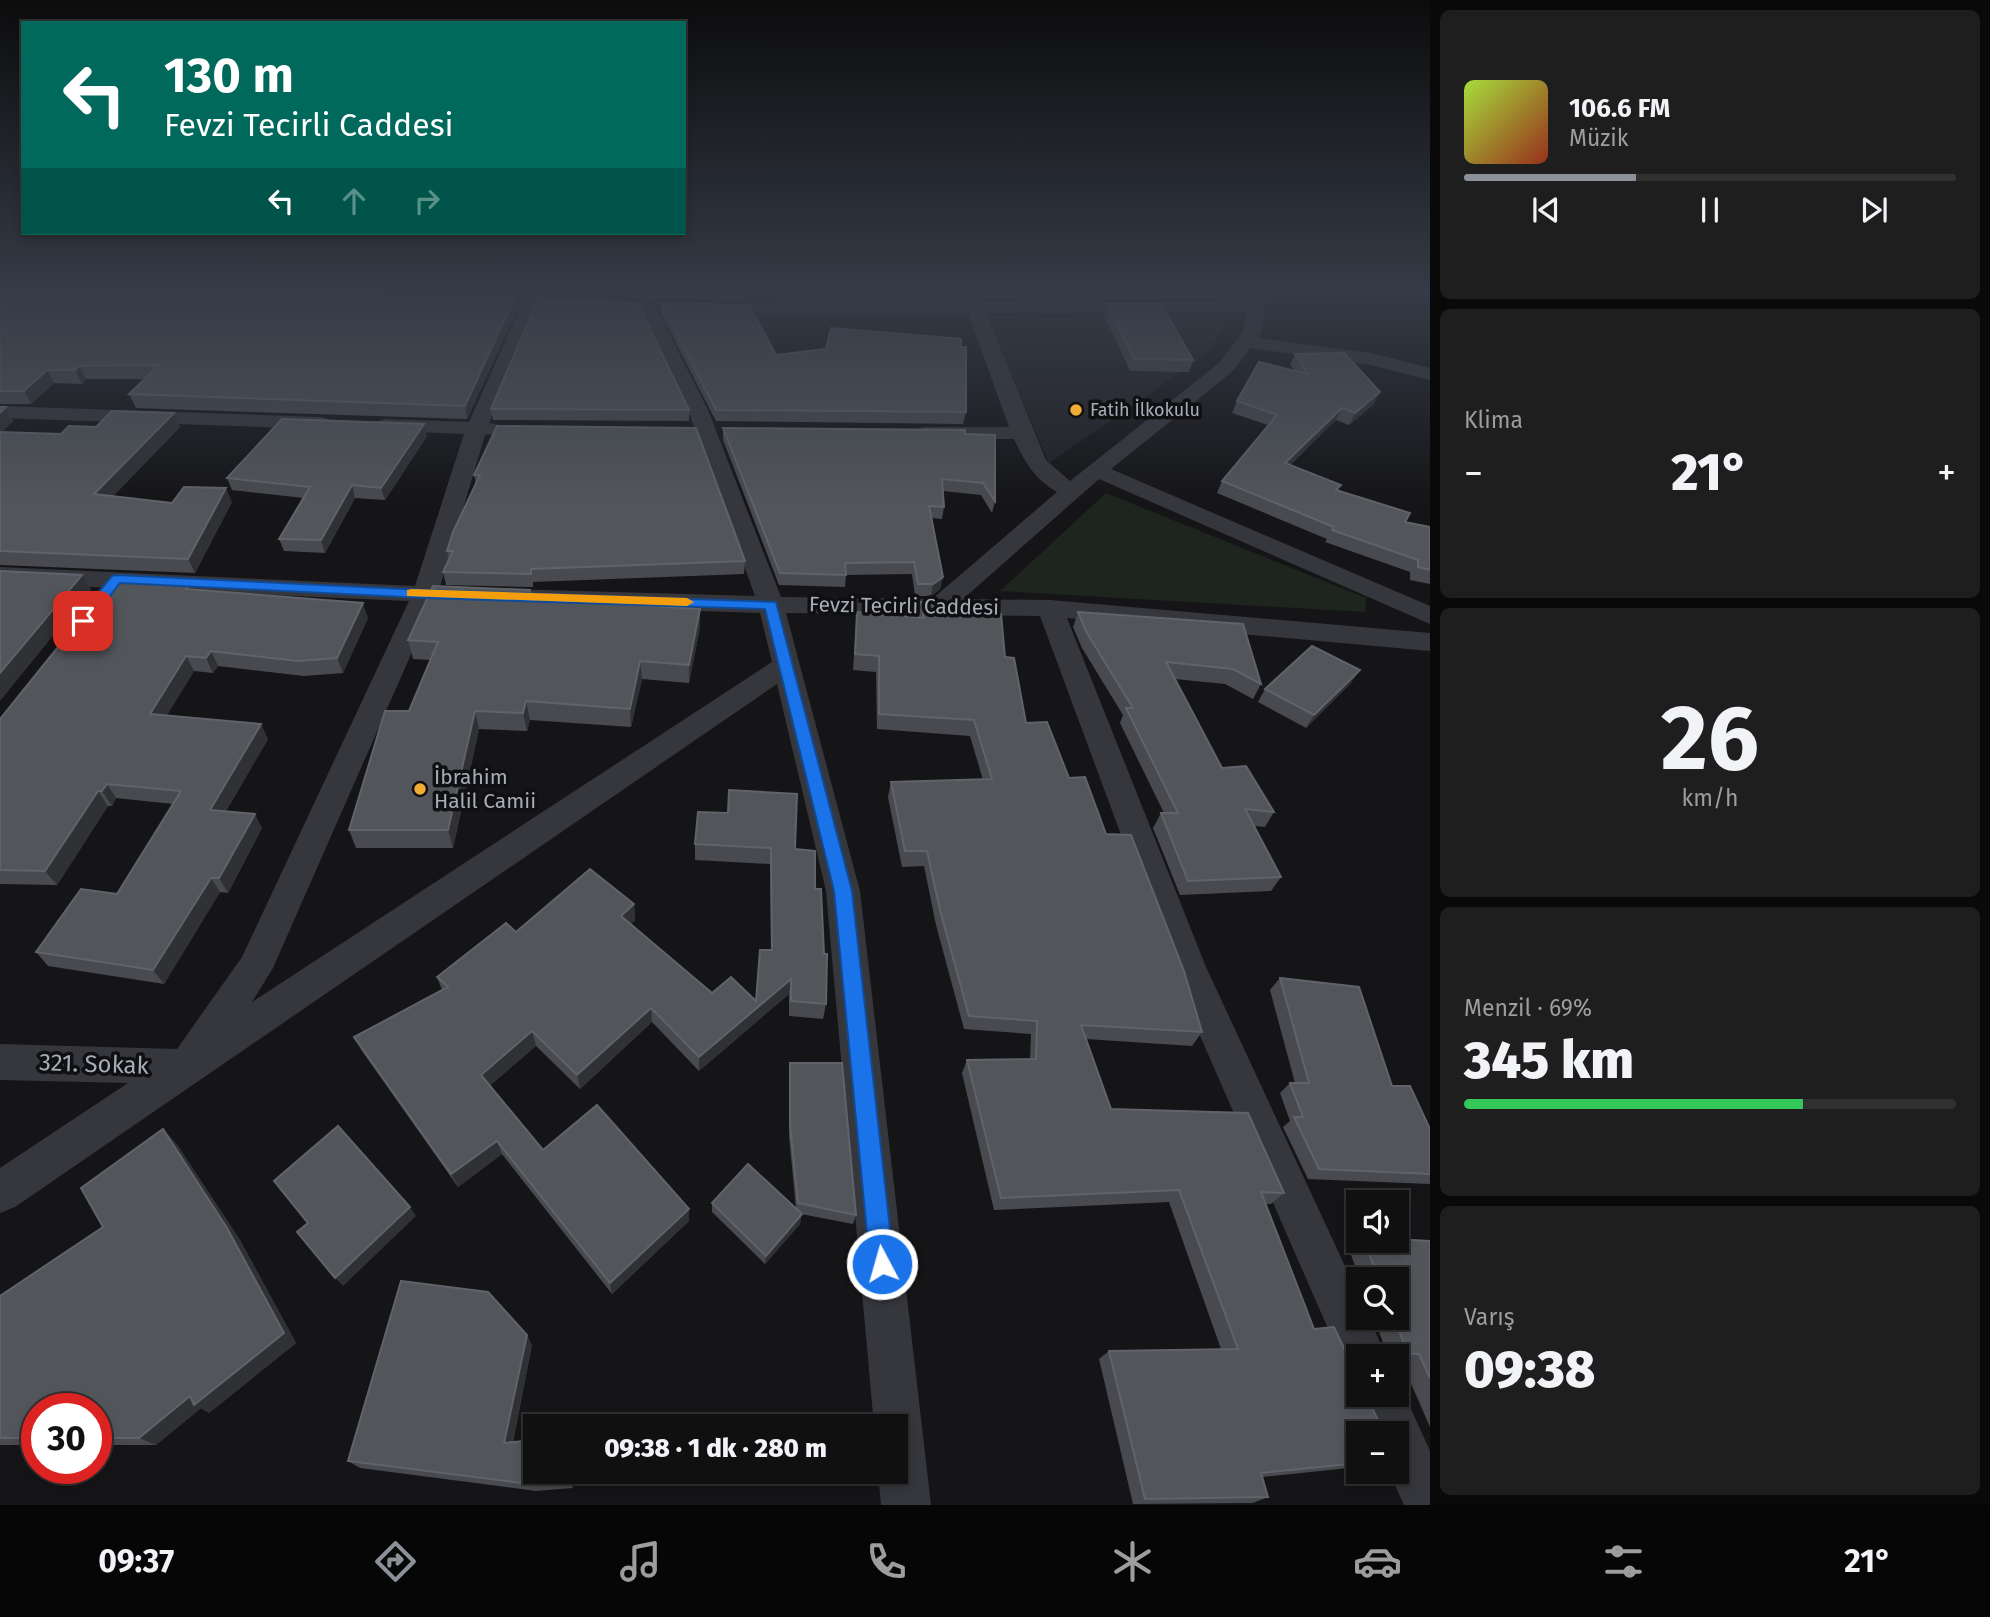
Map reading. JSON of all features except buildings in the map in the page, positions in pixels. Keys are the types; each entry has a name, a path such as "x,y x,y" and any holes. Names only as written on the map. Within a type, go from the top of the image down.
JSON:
{"street":[{"path":"187,1067 255,968 425,594 476,429 505,362"},
{"path":"680,362 771,605 843,891 906,1505"},
{"path":"995,362 1036,463 1055,482 1071,491"},
{"path":"937,608 1096,470 1230,362"},
{"path":"1384,362 1430,374"},
{"path":"0,412 340,424"},
{"path":"367,425 517,429"},
{"path":"898,433 1022,433"},
{"path":"1096,470 1430,616"},
{"name":"Fevzi Tecirli Caddesi","path":"0,575 108,589 425,594 771,605 1050,608 1430,642"},
{"path":"1050,608 1188,967 1358,1344"},
{"path":"0,1192 786,665"},
{"name":"321. Sokak","path":"0,1062 187,1067"},
{"path":"1385,1407 1429,1505"}],"shaded area":[{"path":"1006,362 1195,362 1049,463"},
{"path":"1106,493 1366,598 1365,612 1000,591"}],"slow traffic":[{"path":"412,593 687,602"}],"place":[{"name":"Fatih İlkokulu","path":"1076,410"},
{"name":"İbrahim Halil Camii","path":"420,789"}],"route":[{"path":"83,621 116,579 425,594 771,605 843,891 882,1264"}]}
